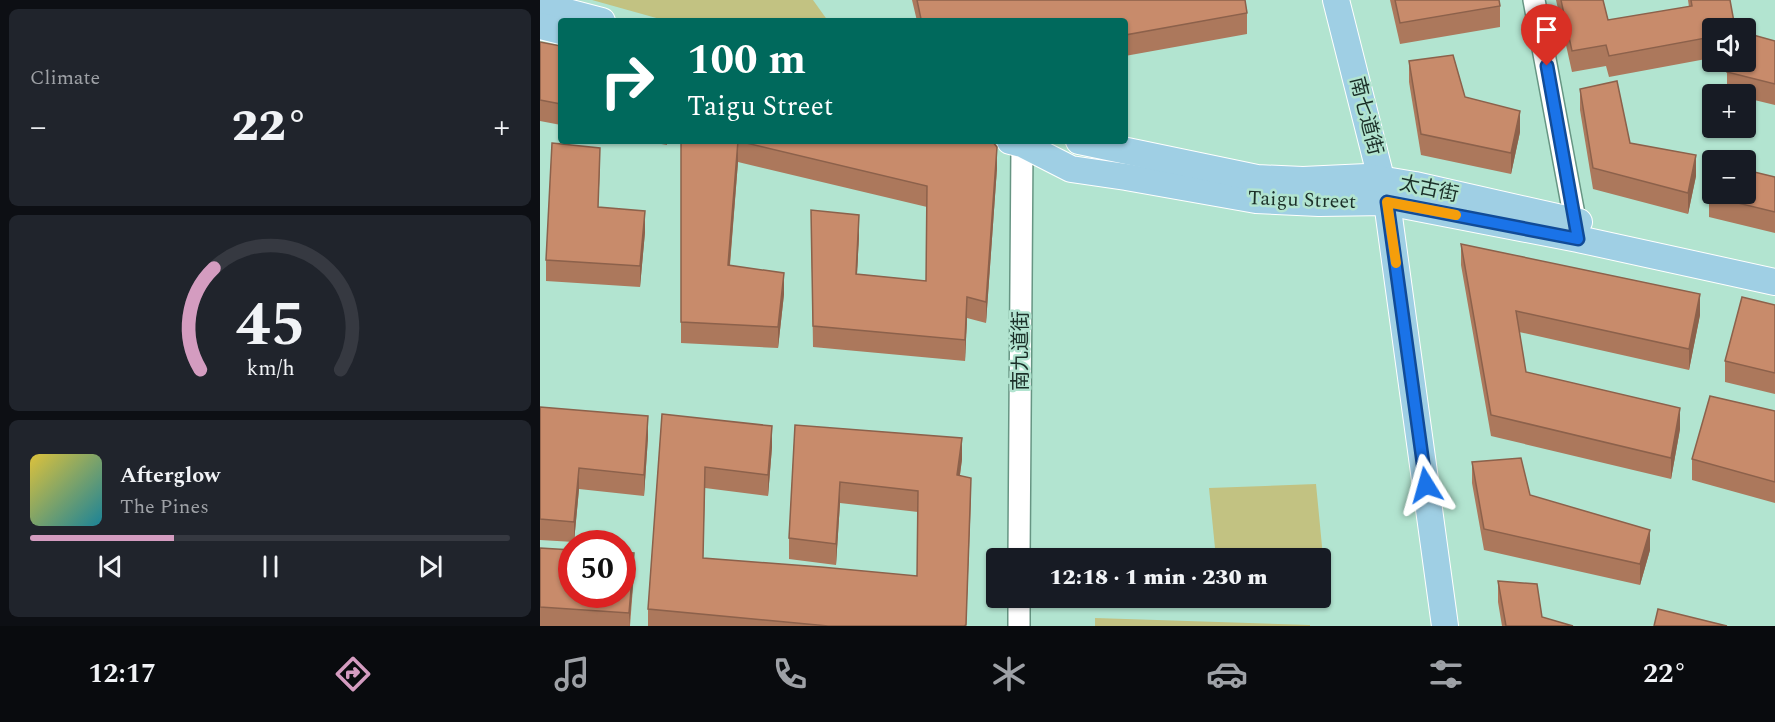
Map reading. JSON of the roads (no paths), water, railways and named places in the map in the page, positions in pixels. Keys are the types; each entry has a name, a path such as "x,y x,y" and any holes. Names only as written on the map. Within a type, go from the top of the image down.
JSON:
{"main road":[{"name":"南七道街","path":"1336,0 1384,191 1445,626"},
{"path":"540,5 590,18"},
{"path":"540,26 558,30"},
{"name":"Taigu Street","path":"1020,144 1071,170 1126,177 1256,200 1319,203 1384,191"},
{"name":"太古街","path":"1093,144 1257,178 1303,180 1367,177 1384,191 1415,185 1577,230 1775,267"},
{"path":"1577,230 1775,282"}],"street":[{"path":"1534,0 1577,230"},
{"name":"南九道街","path":"1016,144 1019,548"},
{"path":"1019,608 1019,626"}]}
